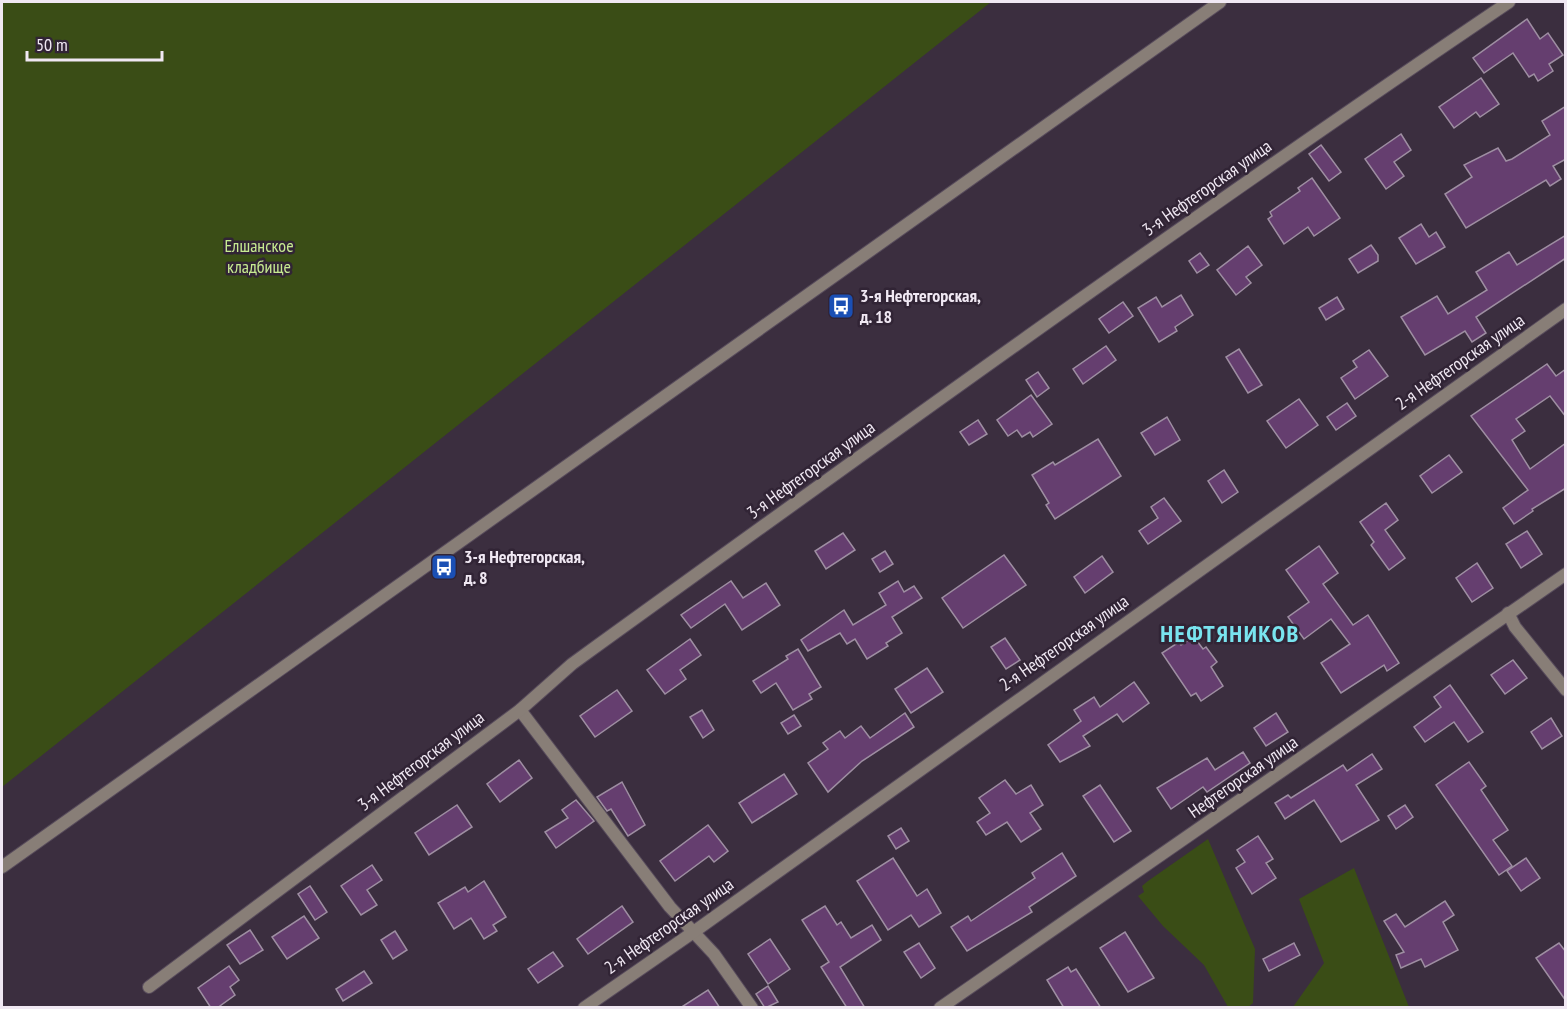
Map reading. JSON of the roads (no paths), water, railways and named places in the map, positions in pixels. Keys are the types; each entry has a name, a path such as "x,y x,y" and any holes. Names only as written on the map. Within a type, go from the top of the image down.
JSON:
{"street":[{"path":"2,867 1221,2"},
{"name":"3-я Нефтегорская улица","path":"148,987 520,710 572,664 948,393 1366,98 1509,2"},
{"name":"2-я Нефтегорская улица","path":"584,1008 1566,309"},
{"name":"Нефтегорская улица","path":"940,1008 1566,574"},
{"path":"1508,613 1515,627 1566,690"},
{"path":"520,710 670,907 695,931 753,1008"}],"place":[{"name":"3-я Нефтегорская, д. 18","path":"841,306"},
{"name":"3-я Нефтегорская, д. 8","path":"444,567"}],"district":[{"name":"НЕФТЯНИКОВ","path":"1230,634"}],"park label":[{"name":"Елшанское кладбище","path":"259,256"}]}
